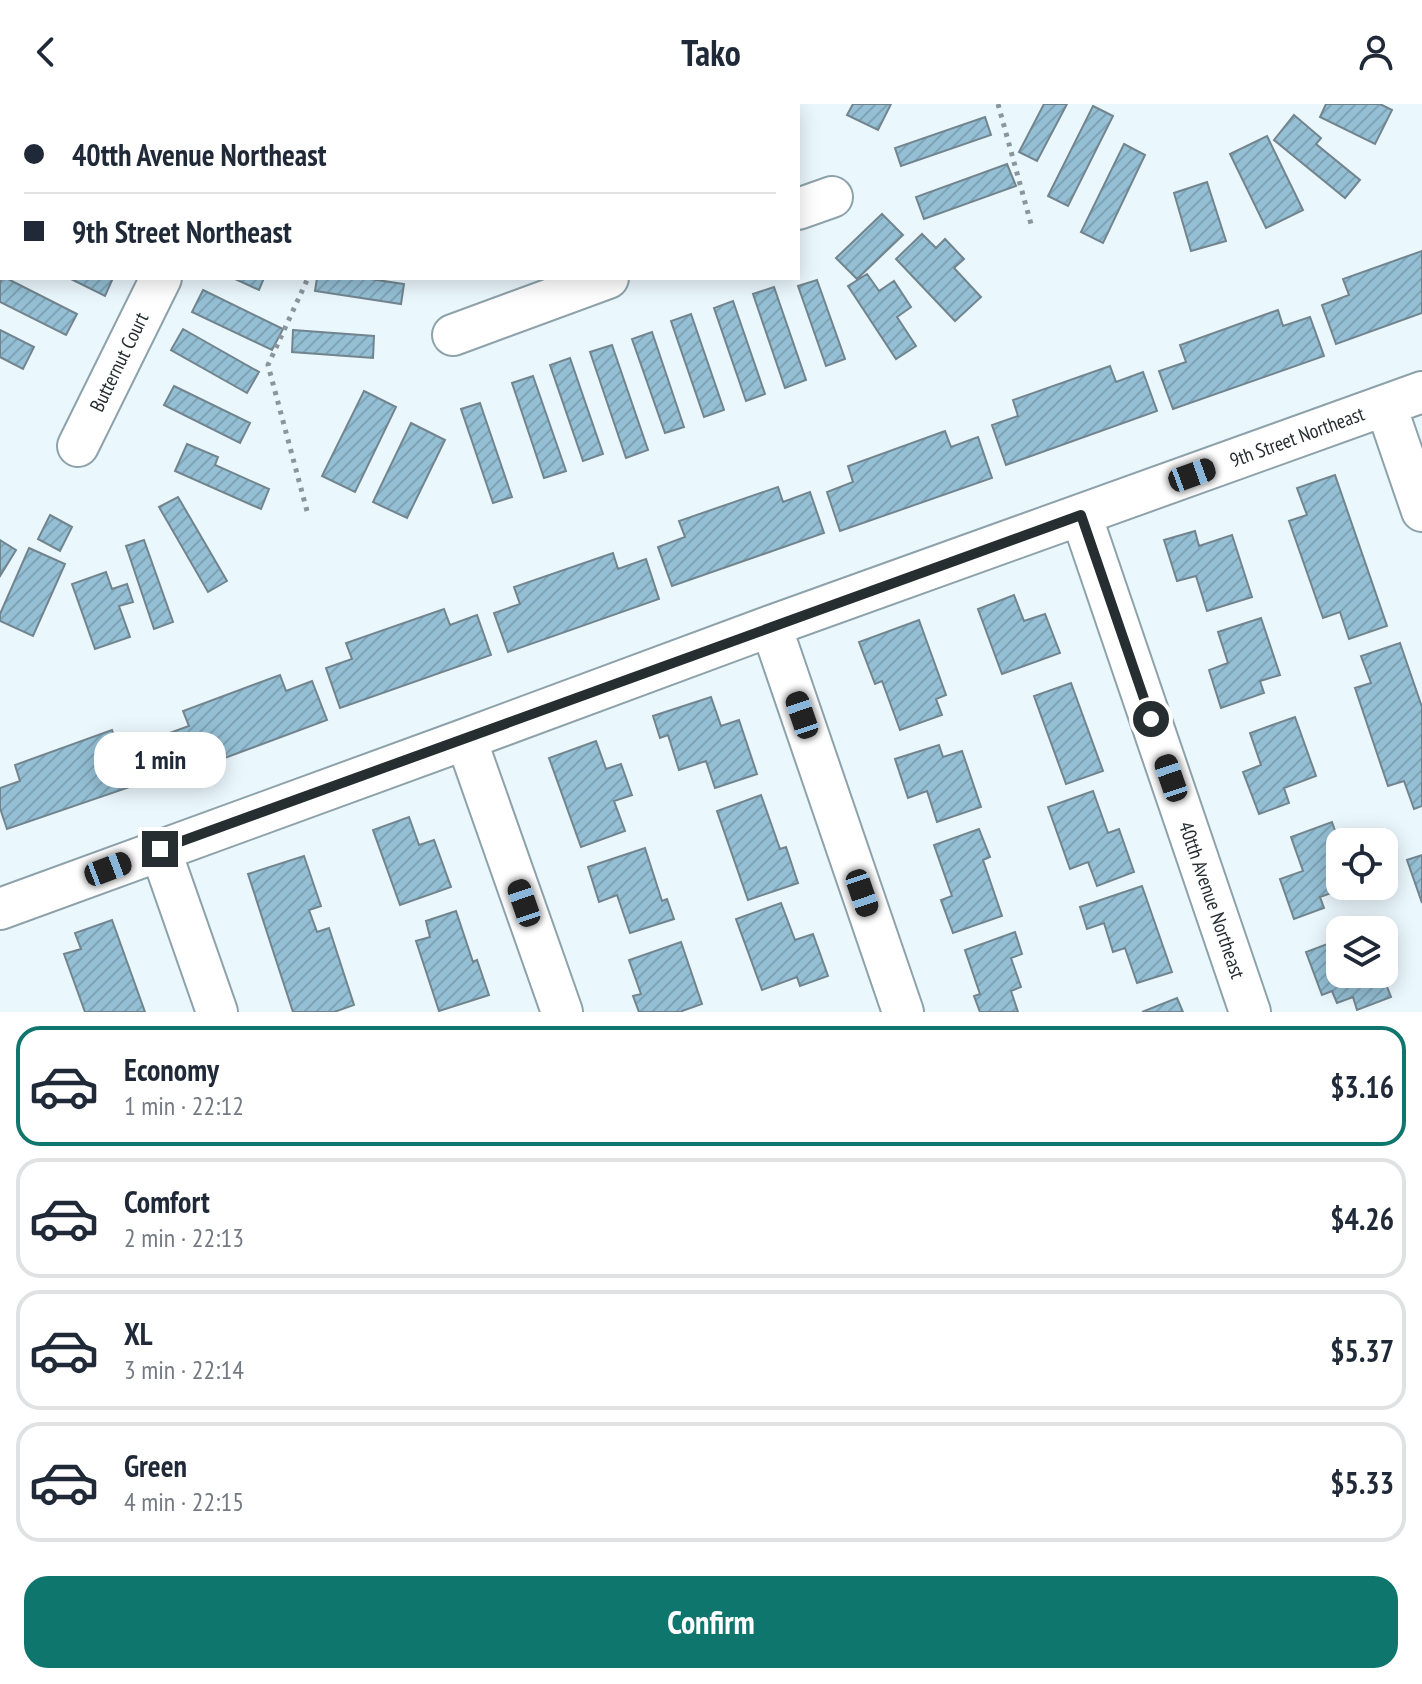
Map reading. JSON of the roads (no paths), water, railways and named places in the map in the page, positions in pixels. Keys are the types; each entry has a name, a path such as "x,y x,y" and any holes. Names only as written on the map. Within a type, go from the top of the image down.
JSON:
{"street":[{"name":"Butternut Court","path":"78,446 160,280"},
{"path":"453,335 603,280"},
{"path":"1404,399 1422,511"},
{"name":"9th Street Northeast","path":"0,909 771,626 1404,399"},
{"name":"40tth Avenue Northeast","path":"1081,515 1250,1012"},
{"path":"771,626 903,1012"},
{"path":"466,739 562,1012"},
{"path":"160,849 217,1012"}]}
